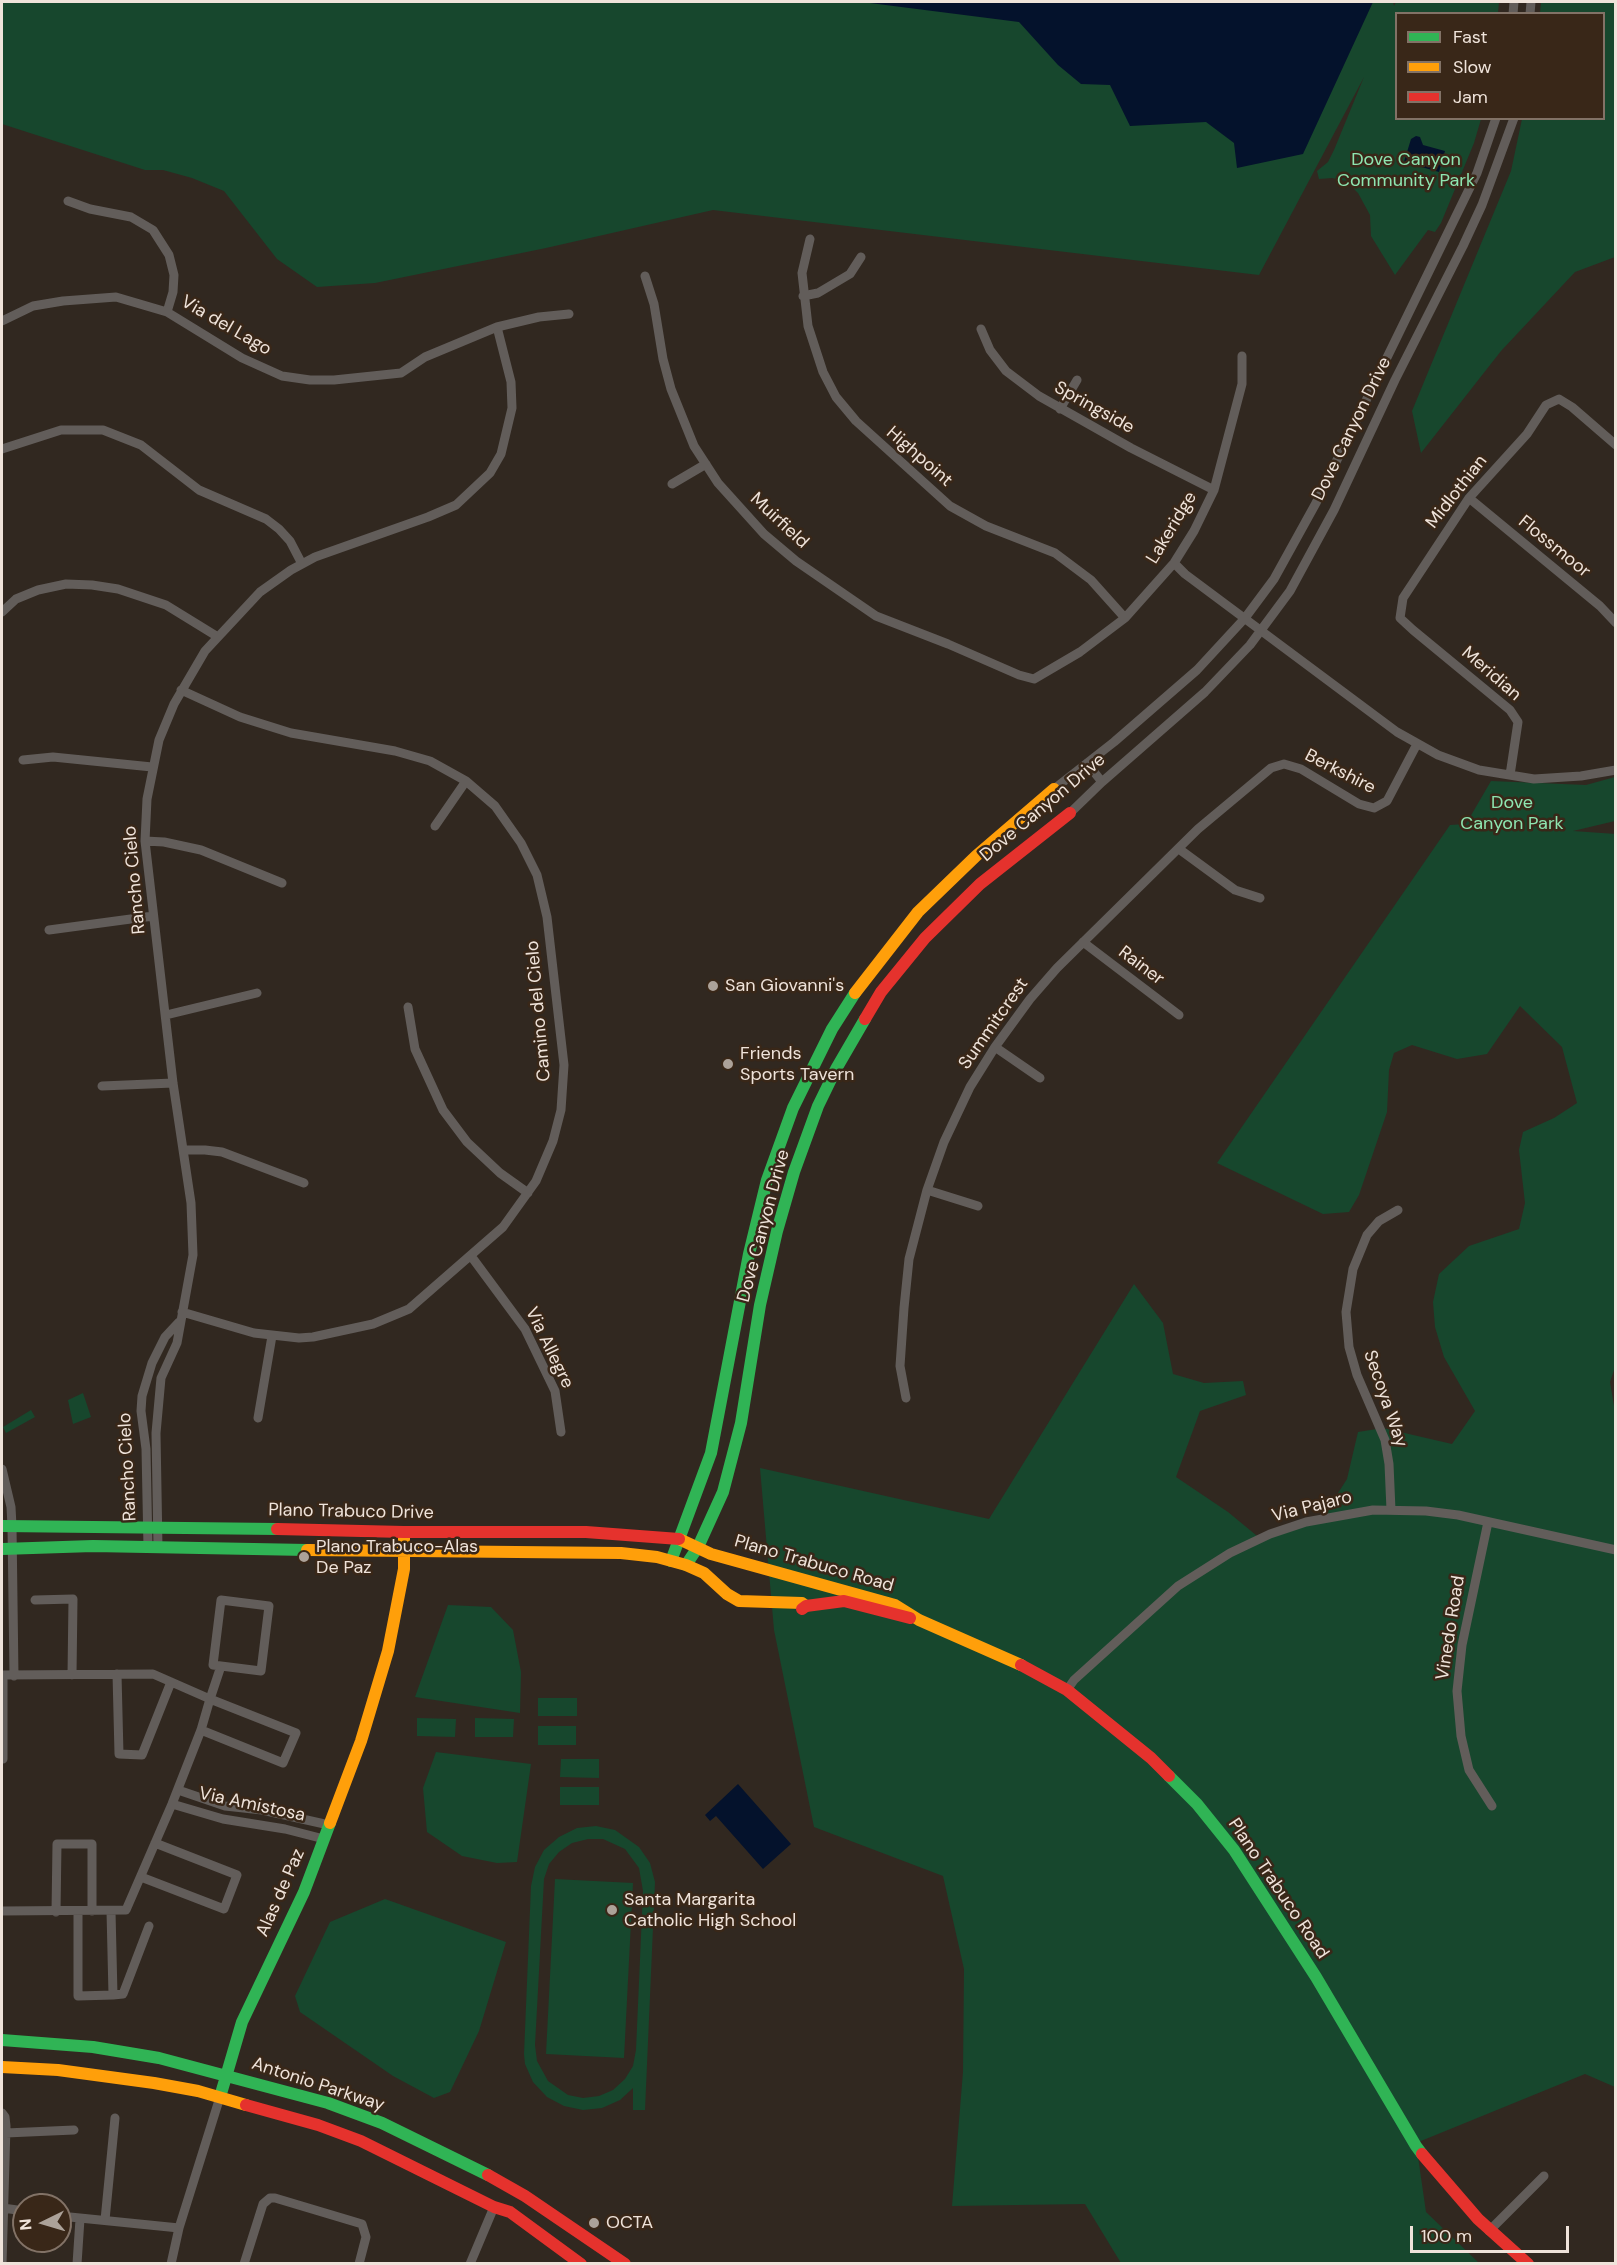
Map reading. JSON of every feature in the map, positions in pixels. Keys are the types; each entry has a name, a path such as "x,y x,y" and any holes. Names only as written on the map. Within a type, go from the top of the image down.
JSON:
{"street":[{"name":"Dove Canyon Drive","path":"671,1561 711,1453 749,1254 767,1180 793,1108 832,1029 852,997 918,912 976,856 1053,789 1197,670 1245,618 1274,579 1316,503 1477,173 1495,120"},
{"name":"Dove Canyon Drive","path":"686,1565 698,1547 723,1492 745,1402 762,1295 791,1182 818,1106 836,1069 881,992 925,938 980,884 1070,813 1205,692 1261,631 1290,591 1334,510 1395,380 1463,246 1486,195 1513,120"},
{"path":"68,201 90,209 131,217 153,230 169,255 174,275 173,292 167,312"},
{"name":"Highpoint","path":"810,239 802,273 803,296 808,326 823,372 836,397 856,421 950,506 986,526 1055,553 1091,580 1125,618"},
{"path":"803,296 818,293 832,286 850,274 861,258"},
{"name":"Muirfield","path":"645,276 654,304 670,389 682,419 706,464 734,501 764,534 796,561 876,616 1019,675"},
{"name":"Via del Lago","path":"2,321 33,306 116,297 167,312 199,329 242,358 282,376 310,380 334,380 401,373 425,357 497,327 539,317 569,314"},
{"name":"Rancho Cielo","path":"153,1548 157,1413 161,1378 177,1342 193,1255 191,1203 173,1083 145,842 147,799 159,740 182,690 206,651 261,592 315,556 456,505 490,473 501,453 512,408 511,382 497,327"},
{"name":"Springside","path":"981,329 990,350 1006,371 1060,409 1214,490"},
{"name":"Lakeridge","path":"1019,675 1034,679 1080,652 1125,618 1174,563 1194,531 1214,490 1242,384 1242,356"},
{"path":"1060,409 1077,380"},
{"name":"Midlothian","path":"1400,618 1403,598 1468,498 1527,434 1546,405 1559,399 1572,407 1616,445"},
{"path":"2,449 61,430 103,430 141,445 199,490 266,519 290,541 302,564"},
{"path":"672,484 706,464"},
{"name":"Flossmoor","path":"1468,498 1600,606 1616,623"},
{"path":"1174,563 1185,574 1397,732 1438,755 1472,768 1510,775 1581,777 1616,770"},
{"path":"2,612 16,599 38,590 66,584 86,585 118,589 166,604 218,637"},
{"name":"Meridian","path":"1400,618 1510,710 1518,722 1510,775"},
{"name":"Camino del Cielo","path":"182,690 240,717 291,733 395,751 430,761 466,781 495,806 521,843 537,874 547,916 564,1065 563,1088 553,1141 546,1161 528,1193 503,1227 409,1309 373,1324 313,1337 272,1336 245,1331 182,1312"},
{"name":"Berkshire","path":"1284,764 1301,769 1359,804 1374,808 1387,801 1417,744"},
{"path":"22,760 53,757 152,767"},
{"path":"1087,763 1102,782"},
{"name":"Summitcrest","path":"906,1398 900,1366 909,1259 927,1190 944,1142 970,1087 995,1047 1030,999 1083,942 1198,829 1271,768 1284,764"},
{"path":"435,826 466,781"},
{"path":"145,842 164,842 201,850 282,883"},
{"path":"1179,849 1235,890 1260,898"},
{"path":"50,930 153,916"},
{"name":"Rainer","path":"1083,942 1179,1016"},
{"path":"166,1016 257,993"},
{"path":"408,1007 415,1049 443,1110 467,1142 500,1173 528,1193"},
{"path":"995,1047 1040,1078"},
{"path":"102,1086 173,1083"},
{"path":"183,1150 222,1152 304,1183"},
{"path":"927,1190 978,1206"},
{"name":"Secoya Way","path":"1391,1510 1389,1464 1385,1440 1357,1375 1349,1347 1346,1312 1347,1292 1353,1269 1367,1235 1379,1221 1398,1210"},
{"name":"Via Allegre","path":"471,1256 525,1329 555,1391 561,1432"},
{"name":"Rancho Cielo","path":"153,1526 141,1411 147,1377 165,1337 179,1322"},
{"path":"258,1418 272,1336"},
{"path":"147,1377 161,1378"},
{"path":"141,1411 157,1413"},
{"path":"2,1469 11,1507 7,1526 7,1549 14,1676"},
{"name":"Via Pajaro","path":"1067,1690 1074,1680 1178,1586 1230,1553 1270,1534 1306,1522 1349,1513 1391,1510 1458,1515 1616,1550"},
{"name":"Vinedo Road","path":"1488,1522 1462,1645 1457,1691 1461,1736 1469,1770 1492,1806"},
{"name":"Plano Trabuco Drive","path":"7,1526 153,1526 404,1532 585,1532 678,1538 698,1547"},
{"name":"Alas de Paz","path":"171,2264 179,2228 242,2022 304,1892 361,1741 388,1651 404,1569 404,1532"},
{"path":"7,1549 93,1546 404,1552 621,1553 686,1565"},
{"name":"Plano Trabuco Road","path":"698,1547 711,1554 740,1563 807,1579 895,1605 920,1620 1022,1665 1067,1690 1151,1758 1197,1804 1234,1850 1316,1977 1416,2145 1458,2198 1489,2231 1527,2264"},
{"name":"Plano Trabuco Road","path":"686,1565 704,1573 727,1594 739,1601 802,1603 806,1606 844,1601 920,1620"},
{"path":"35,1600 73,1599 72,1675"},
{"path":"221,1600 269,1606 261,1671 221,1666 213,1665 221,1600"},
{"name":"Via Amistosa","path":"111,1911 126,1910 141,1877 201,1730 221,1666"},
{"path":"117,1674 119,1754 142,1755 171,1682"},
{"path":"2,1759 2,1676 153,1674 296,1733 284,1763 201,1730"},
{"name":"Via Amistosa","path":"178,1790 225,1806 271,1812 329,1825"},
{"name":"Via Amistosa","path":"172,1804 223,1819 285,1829 324,1839"},
{"path":"141,1877 224,1909 237,1875 155,1843"},
{"path":"56,1912 57,1844 92,1844 92,1911"},
{"path":"2,1911 111,1911 113,1995"},
{"path":"78,1911 78,1996 123,1994 149,1926"},
{"name":"Antonio Parkway","path":"2,2040 93,2047 159,2058 328,2103 382,2123 431,2145 525,2196 625,2264"},
{"path":"2,2067 154,2083 220,2097 300,2120 361,2141 494,2207 510,2212 581,2264"},
{"path":"2,2113 5,2116 6,2133 2,2264"},
{"path":"105,2220 115,2118"},
{"path":"6,2133 74,2130"},
{"path":"1489,2231 1544,2176"},
{"path":"244,2264 263,2204 270,2198 275,2198 362,2224 366,2237 358,2264"},
{"path":"470,2264 494,2207"},
{"path":"3,2208 12,2209"},
{"path":"72,2218 179,2228"},
{"path":"77,2264 80,2219"}],"green space":[{"name":"Dove Canyon Community Park","path":"2,2 1393,2 1394,6 1396,2 1499,2 1498,12 1395,12 1395,120 1481,120 1474,143 1441,223 1435,232 1428,230 1395,275 1371,236 1370,215 1358,193 1346,181 1332,178 1319,179 1317,171 1328,162 1334,150 1364,77 1259,275 713,210 546,248 375,283 317,287 277,259 224,191 192,178 163,170 145,170 2,124"},
{"path":"1541,2 1615,2 1615,257 1575,272 1501,351 1421,453 1412,411 1511,171 1522,120 1605,120 1605,12 1540,12"},
{"name":"Dove Canyon Park","path":"1615,777 1615,821 1573,831 1616,834 1616,1364 1610,1382 1616,1418 1615,2087 1585,2074 1416,2143 1426,2212 1479,2263 1121,2263 1085,2204 952,2206 963,2072 964,1969 943,1876 814,1827 774,1630 760,1468 989,1519 1134,1284 1163,1323 1173,1374 1204,1383 1243,1381 1246,1395 1200,1411 1176,1477 1228,1512 1262,1540 1324,1515 1347,1479 1358,1432 1383,1428 1452,1444 1475,1411 1444,1357 1435,1327 1433,1302 1439,1274 1469,1246 1519,1229 1525,1203 1519,1150 1523,1132 1554,1118 1577,1103 1562,1047 1520,1006 1487,1054 1457,1059 1412,1045 1394,1053 1389,1070 1387,1112 1359,1195 1349,1212 1323,1214 1217,1163 1450,825 1466,824 1491,781 1586,785"},
{"path":"83,1393 91,1417 73,1424 68,1400"},
{"path":"31,1410 35,1417 6,1433 3,1427"},
{"path":"448,1605 491,1607 513,1630 521,1672 520,1713 415,1697"},
{"path":"538,1698 577,1698 577,1716 538,1716"},
{"path":"417,1718 456,1719 455,1737 417,1736"},
{"path":"475,1718 514,1719 513,1737 475,1737"},
{"path":"538,1726 576,1726 576,1745 538,1745"},
{"path":"436,1752 531,1764 517,1862 497,1863 462,1856 427,1832 423,1788"},
{"path":"561,1759 599,1759 599,1778 560,1777"},
{"path":"560,1787 599,1787 599,1805 560,1805"},
{"path":"596,1826 615,1830 639,1847 650,1863 655,1882 645,2110 633,2110 633,2088 620,2100 602,2108 583,2110 564,2106 547,2097 533,2082 525,2064 531,1886 535,1867 544,1850 559,1837 577,1828","holes":["588,1839 603,1839 625,1849 639,1868 643,1891 636,2050 633,2066 625,2079 613,2090 599,2096 583,2098 568,2095 548,2081 537,2061 535,2045 544,1879 549,1864 559,1852 572,1843"]},
{"path":"555,1879 633,1883 624,2058 546,2054"},
{"path":"385,1899 506,1942 479,2031 450,2092 434,2098 393,2076 300,2012 295,1996 330,1922"}],"water":[{"path":"862,2 1373,2 1303,154 1237,168 1234,143 1206,122 1130,126 1110,85 1081,84 1058,65 1019,22"},
{"path":"1416,136 1420,137 1423,145 1445,151 1439,172 1404,162 1411,139"},
{"path":"738,1784 791,1844 763,1869 716,1816 710,1821 705,1815"}],"traffic: fast":[{"path":"671,1561 711,1453 749,1254 767,1180 793,1108 832,1029 855,993"},
{"path":"686,1565 698,1547 723,1492 741,1423 760,1305 777,1231 794,1172 818,1106 865,1019"},
{"path":"2,1526 277,1529"},
{"path":"2,1549 93,1546 307,1550"},
{"path":"1169,1776 1197,1804 1234,1850 1316,1977 1422,2154"},
{"path":"220,2097 242,2022 304,1892 330,1823"},
{"path":"2,2040 93,2047 159,2058 328,2103 382,2123 488,2175"}],"traffic: slow":[{"path":"855,993 918,912 976,856 1054,789"},
{"path":"330,1823 361,1741 388,1651 404,1569 404,1532"},
{"path":"679,1539 711,1554 895,1605 919,1620 1021,1665"},
{"path":"307,1550 621,1553 657,1557 704,1573 727,1594 739,1601 802,1603 806,1606"},
{"path":"2,2067 58,2070 154,2083 198,2091 246,2105"}],"traffic: jam":[{"path":"865,1019 881,992 925,938 980,884 1070,813"},
{"path":"277,1529 586,1532 679,1539"},
{"path":"802,1609 806,1606 844,1601 910,1618"},
{"path":"1021,1665 1067,1690 1151,1758 1169,1776"},
{"path":"246,2105 318,2125 361,2141 494,2207 510,2212 581,2264"},
{"path":"1422,2154 1478,2219 1528,2264"},
{"path":"488,2175 525,2196 625,2264"}],"place":[{"name":"San Giovanni's","path":"713,986"},
{"name":"Friends Sports Tavern","path":"728,1064"},
{"name":"Plano Trabuco-Alas De Paz","path":"304,1557"},
{"name":"Santa Margarita Catholic High School","path":"612,1910"},
{"name":"OCTA","path":"594,2223"}]}
